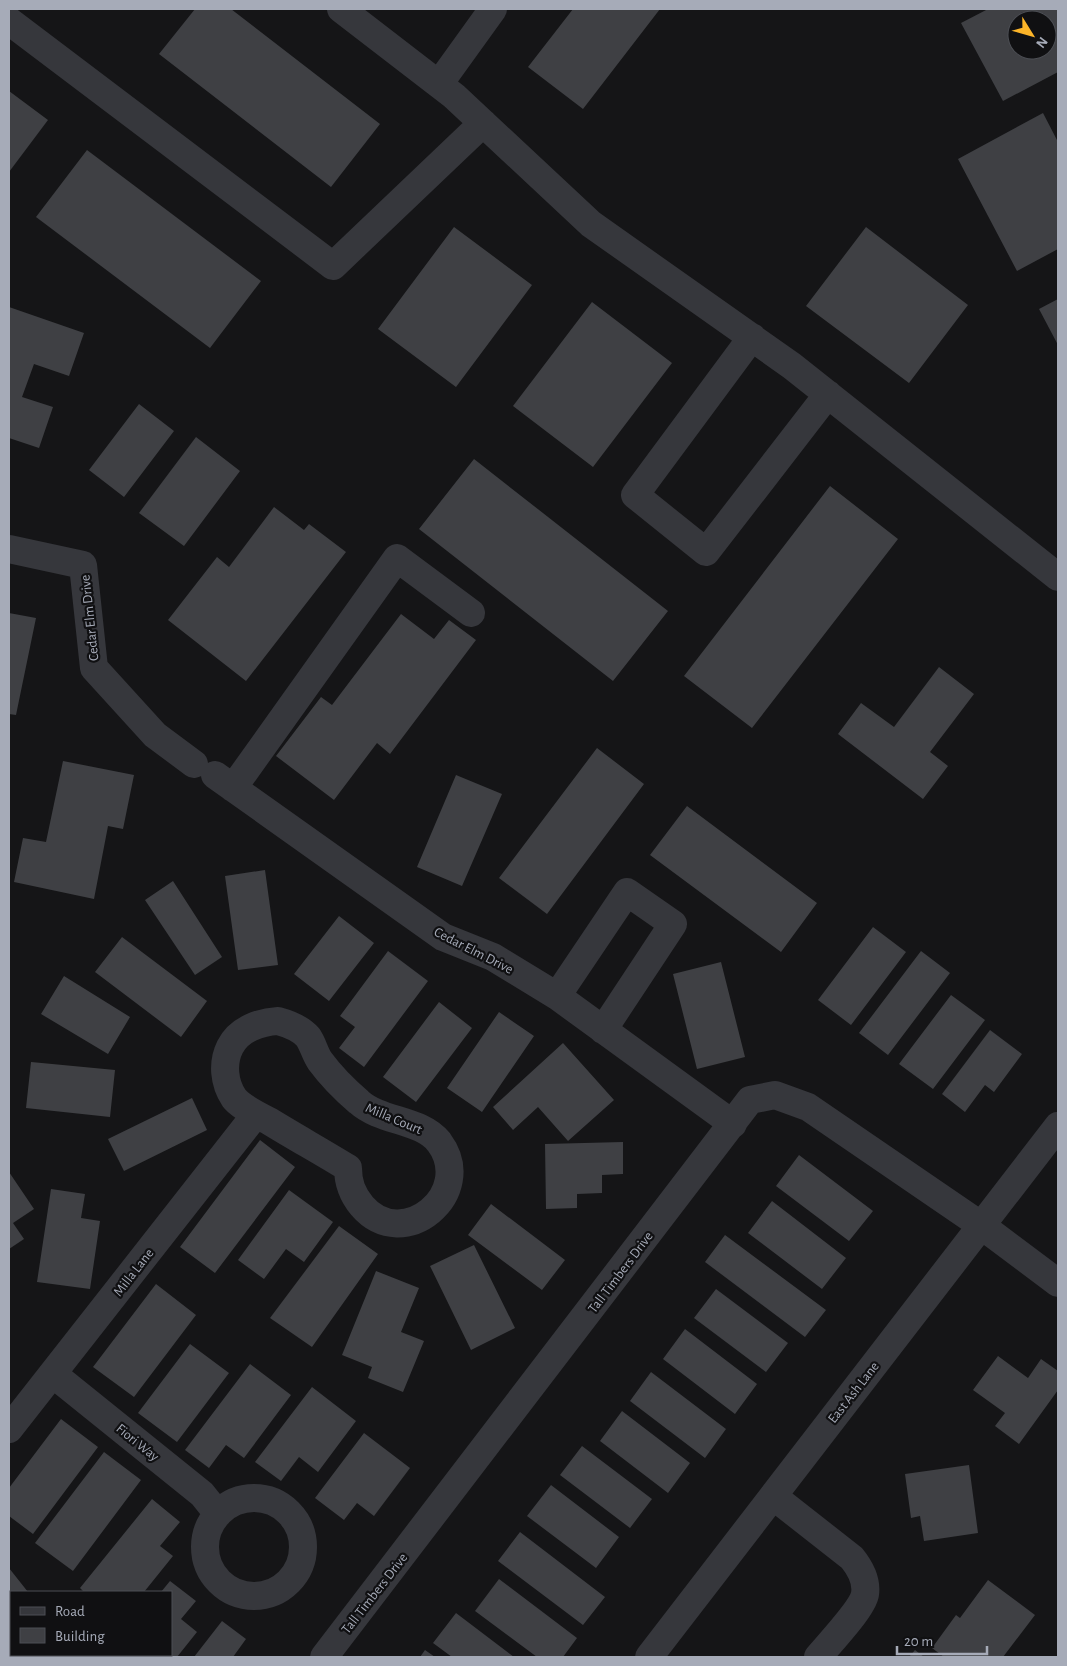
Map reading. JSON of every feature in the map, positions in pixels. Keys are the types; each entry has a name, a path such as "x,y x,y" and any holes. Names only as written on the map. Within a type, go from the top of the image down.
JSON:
{"street":[{"path":"341,9 439,84 591,224 792,366 1058,577"},
{"path":"439,84 493,9"},
{"path":"9,22 333,266 483,124"},
{"path":"752,337 635,496 706,552 828,394"},
{"name":"Cedar Elm Drive","path":"9,549 83,565 94,668 155,735 443,937 492,957 557,996 733,1124"},
{"path":"214,776 397,558 470,613"},
{"path":"557,996 627,892 672,924 603,1030"},
{"name":"Milla Court","path":"278,1021 292,1025 308,1037 319,1060 365,1108 424,1129 438,1141 446,1154 449,1166 447,1187 441,1202 428,1215 412,1222 400,1224 384,1221 369,1214 354,1196 348,1180 348,1168 256,1114 235,1099 225,1079 226,1057 232,1044 240,1034 262,1022 278,1021"},
{"name":"Tall Timbers Drive","path":"324,1657 750,1100 775,1095 808,1107 982,1226 1058,1283"},
{"name":"Milla Lane","path":"9,1429 256,1114"},
{"name":"East Ash Lane","path":"649,1657 1058,1126"},
{"name":"Fiori Way","path":"53,1374 202,1494 218,1514"},
{"path":"773,1496 852,1558 860,1568 864,1581 865,1595 861,1602 818,1657"}],"building":[{"path":"195,9 231,9 380,124 331,187 159,54"},
{"path":"573,9 660,9 583,109 528,67"},
{"path":"988,9 1058,9 1058,72 1003,101 961,23"},
{"path":"9,91 48,120 9,172"},
{"path":"1043,113 1058,142 1058,249 1017,271 958,159"},
{"path":"87,150 261,281 210,348 36,217"},
{"path":"454,227 532,285 456,387 378,329"},
{"path":"866,227 968,305 909,383 806,306"},
{"path":"1058,299 1058,345 1039,309"},
{"path":"592,302 672,363 593,467 513,406"},
{"path":"9,307 84,333 69,376 34,364 22,397 53,407 39,448 9,438"},
{"path":"139,404 174,431 124,497 89,470"},
{"path":"196,437 240,471 184,546 139,513"},
{"path":"474,459 668,611 613,681 419,529"},
{"path":"830,486 898,539 752,728 684,676"},
{"path":"274,507 304,530 309,524 346,552 246,681 168,620 217,557 229,567"},
{"path":"9,613 36,618 16,715 9,714"},
{"path":"401,614 434,639 449,620 476,640 390,754 377,743 334,800 276,756 321,697 332,705"},
{"path":"939,667 974,694 930,752 948,766 923,799 838,734 861,703 894,727"},
{"path":"597,748 644,784 547,914 499,878"},
{"path":"63,761 134,775 123,829 108,826 94,899 14,882 23,838 46,842"},
{"path":"456,775 502,794 462,886 417,867"},
{"path":"687,806 817,903 781,952 650,855"},
{"path":"265,870 278,965 238,970 225,876"},
{"path":"173,881 222,957 195,975 145,900"},
{"path":"339,916 374,943 329,1001 294,974"},
{"path":"873,927 906,952 851,1025 818,1000"},
{"path":"122,937 207,1001 181,1037 95,972"},
{"path":"388,951 428,981 364,1067 339,1048 355,1027 340,1016"},
{"path":"921,951 950,973 888,1055 859,1033"},
{"path":"721,962 745,1057 697,1069 673,974"},
{"path":"64,976 130,1017 108,1054 41,1014"},
{"path":"951,995 985,1020 933,1089 899,1064"},
{"path":"439,1002 472,1028 416,1102 383,1077"},
{"path":"499,1012 534,1036 482,1112 447,1088"},
{"path":"990,1030 1022,1054 994,1092 985,1085 965,1112 942,1094"},
{"path":"563,1043 614,1100 568,1141 538,1107 513,1130 493,1107"},
{"path":"31,1062 115,1070 110,1117 26,1108"},
{"path":"192,1098 207,1130 124,1171 108,1139"},
{"path":"260,1140 295,1167 215,1273 180,1247"},
{"path":"623,1142 623,1174 602,1175 602,1193 577,1194 577,1208 546,1209 545,1144"},
{"path":"799,1155 873,1211 849,1241 776,1186"},
{"path":"9,1172 34,1209 13,1223 24,1239 9,1249"},
{"path":"51,1189 85,1194 81,1218 100,1221 90,1289 37,1282"},
{"path":"289,1190 333,1222 304,1262 286,1249 264,1279 238,1260"},
{"path":"772,1201 846,1258 822,1289 748,1233"},
{"path":"491,1204 565,1260 542,1290 468,1235"},
{"path":"339,1226 378,1254 312,1347 270,1318"},
{"path":"725,1235 826,1310 805,1337 705,1262"},
{"path":"474,1245 515,1328 471,1350 430,1266"},
{"path":"376,1271 419,1288 401,1332 424,1341 403,1392 368,1378 372,1367 342,1355"},
{"path":"156,1284 196,1315 134,1397 93,1367"},
{"path":"716,1289 788,1343 766,1372 694,1318"},
{"path":"685,1329 757,1384 735,1414 663,1359"},
{"path":"190,1344 229,1373 177,1442 138,1413"},
{"path":"998,1356 1028,1378 1041,1359 1058,1371 1058,1390 1019,1444 995,1426 1005,1413 973,1390"},
{"path":"250,1364 291,1395 244,1458 226,1445 209,1468 185,1450"},
{"path":"651,1372 726,1429 705,1458 630,1401"},
{"path":"312,1387 356,1421 318,1472 299,1457 281,1481 255,1462"},
{"path":"622,1411 690,1463 668,1493 600,1441"},
{"path":"61,1419 98,1447 33,1534 9,1516 9,1488"},
{"path":"364,1433 410,1468 374,1516 357,1503 344,1520 315,1498"},
{"path":"582,1446 652,1499 630,1528 560,1475"},
{"path":"104,1452 141,1480 73,1571 35,1543"},
{"path":"969,1465 978,1533 924,1541 920,1516 911,1518 905,1474"},
{"path":"551,1485 619,1537 596,1568 527,1516"},
{"path":"152,1499 180,1522 160,1546 173,1556 145,1591 83,1591 80,1588"},
{"path":"520,1532 605,1597 583,1625 498,1561"},
{"path":"9,1568 27,1591 10,1591 9,1628"},
{"path":"499,1579 577,1638 563,1657 537,1657 475,1611"},
{"path":"988,1580 1035,1615 1003,1657 944,1657 932,1648 956,1615 960,1618"},
{"path":"170,1581 196,1601 181,1619 197,1632 177,1657 112,1656 172,1656 172,1591 162,1591"},
{"path":"456,1613 514,1657 452,1657 433,1643"},
{"path":"222,1621 246,1639 233,1657 194,1657"},
{"path":"9,1640 10,1656 44,1656 9,1657"},
{"path":"425,1650 435,1657 420,1657"},
{"path":"915,1650 924,1657 909,1657"}]}
